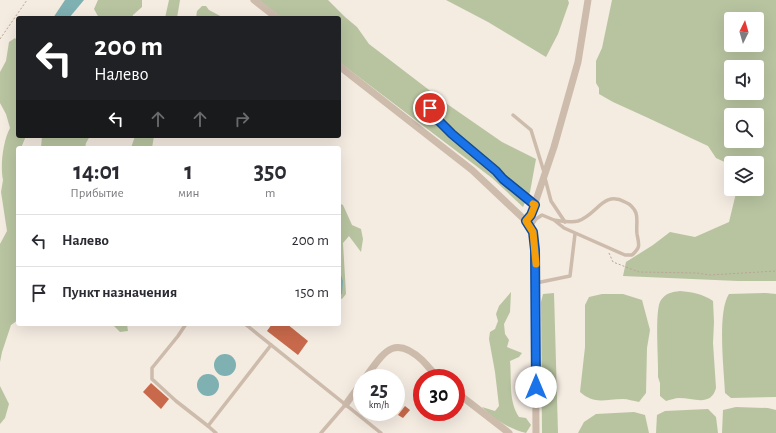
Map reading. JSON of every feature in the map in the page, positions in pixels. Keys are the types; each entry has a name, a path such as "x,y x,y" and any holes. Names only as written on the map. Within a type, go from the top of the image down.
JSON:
{"street":[{"path":"254,0 274,16"},
{"path":"526,221 531,215 545,176 578,62 588,0"},
{"path":"341,68 472,170 526,221 533,232 536,283 536,433"},
{"path":"372,369 384,353 396,347 407,349 422,360 430,369"},
{"path":"346,404 353,394"},
{"path":"465,399 509,433"}],"lane":[{"path":"425,100 434,116 452,134 535,205"},
{"path":"513,115 531,130 539,151 551,201 565,222"},
{"path":"530,228 536,219 542,215 554,220 565,222 578,221 592,213 602,203 610,199 620,199 629,203 634,208 636,214 637,234 640,242 638,250 632,255 625,255 575,234 554,220"},
{"path":"536,283 570,276 575,234"},
{"path":"185,326 152,368 152,379 176,401 216,433"},
{"path":"247,326 346,404 380,433"},
{"path":"208,426 271,345"},
{"path":"321,433 346,404"}],"path":[{"path":"0,39 27,0"},
{"path":"606,248 613,262 639,272 697,273 710,275 776,271"}],"green space":[{"path":"98,0 142,0 142,7 133,16 98,16 94,9"},
{"path":"169,0 180,0 177,16 165,16"},
{"path":"259,0 328,0 357,27 369,44 450,106 502,142 536,159 530,192 523,207 492,178 341,64 341,16 279,16"},
{"path":"446,0 568,0 569,3 558,34 546,57 488,22"},
{"path":"612,0 776,0 776,281 738,281 623,276 626,262 670,232 695,237 729,222 735,196 764,196 764,156 724,156 724,162 716,158 708,146 613,102 599,94 599,88 596,83 596,61 602,48"},
{"path":"202,6 206,6 209,10 220,16 196,16 197,11"},
{"path":"15,38 16,39 16,138 25,138 22,146 16,146 16,321 11,325 0,362 0,244 7,231 1,192 3,180 2,161 4,146 10,128 6,114 0,103 0,72 6,61 9,42"},
{"path":"42,138 89,138 85,146 41,146"},
{"path":"134,138 154,138 152,146 132,146"},
{"path":"341,204 343,205 352,225 361,229 363,239 361,252 349,236 343,243 346,294 342,299"},
{"path":"680,291 697,294 713,301 713,343 716,388 714,394 706,400 679,398 666,401 660,396 657,336 659,305 661,300 667,294"},
{"path":"511,292 510,312 504,324 505,334 509,340 507,347 522,353 519,357 510,361 511,390 513,404 519,417 526,418 531,425 526,433 502,423 491,416 482,407 495,411 499,406 489,339 490,332 495,329 498,321 496,314 499,306"},
{"path":"554,293 558,433 542,433 541,302 543,294"},
{"path":"602,294 623,294 642,300 650,330 647,348 646,393 639,402 625,399 595,400 590,399 580,392 585,347 585,305 589,297"},
{"path":"729,294 776,294 776,397 731,398 725,393 722,327 725,302"},
{"path":"114,326 127,326 128,331 120,332"},
{"path":"0,386 9,404 5,418 0,424"},
{"path":"736,407 768,408 776,410 776,433 722,433 723,410"},
{"path":"708,409 716,417 718,433 656,433 657,415 665,411"},
{"path":"634,412 645,415 649,433 578,433 584,422 596,414"}],"water":[{"path":"65,0 84,0 71,16 54,16"},
{"path":"341,275 343,281 341,294"},
{"path":"225,354 233,357 236,365 233,373 225,376 217,373 214,365 217,357"},
{"path":"208,374 216,377 219,385 216,393 208,396 200,393 197,385 200,377"}],"building":[{"path":"271,326 289,326 308,341 298,355 267,331"},
{"path":"151,383 169,399 161,409 143,392"},
{"path":"405,406 410,410 405,416"}],"slow traffic":[{"path":"533,204 535,205 531,215 526,221 533,232 536,264"}],"route":[{"path":"430,108 434,116 452,134 496,171 521,195 535,205 531,215 526,221 533,232 535,250 536,387"}]}
